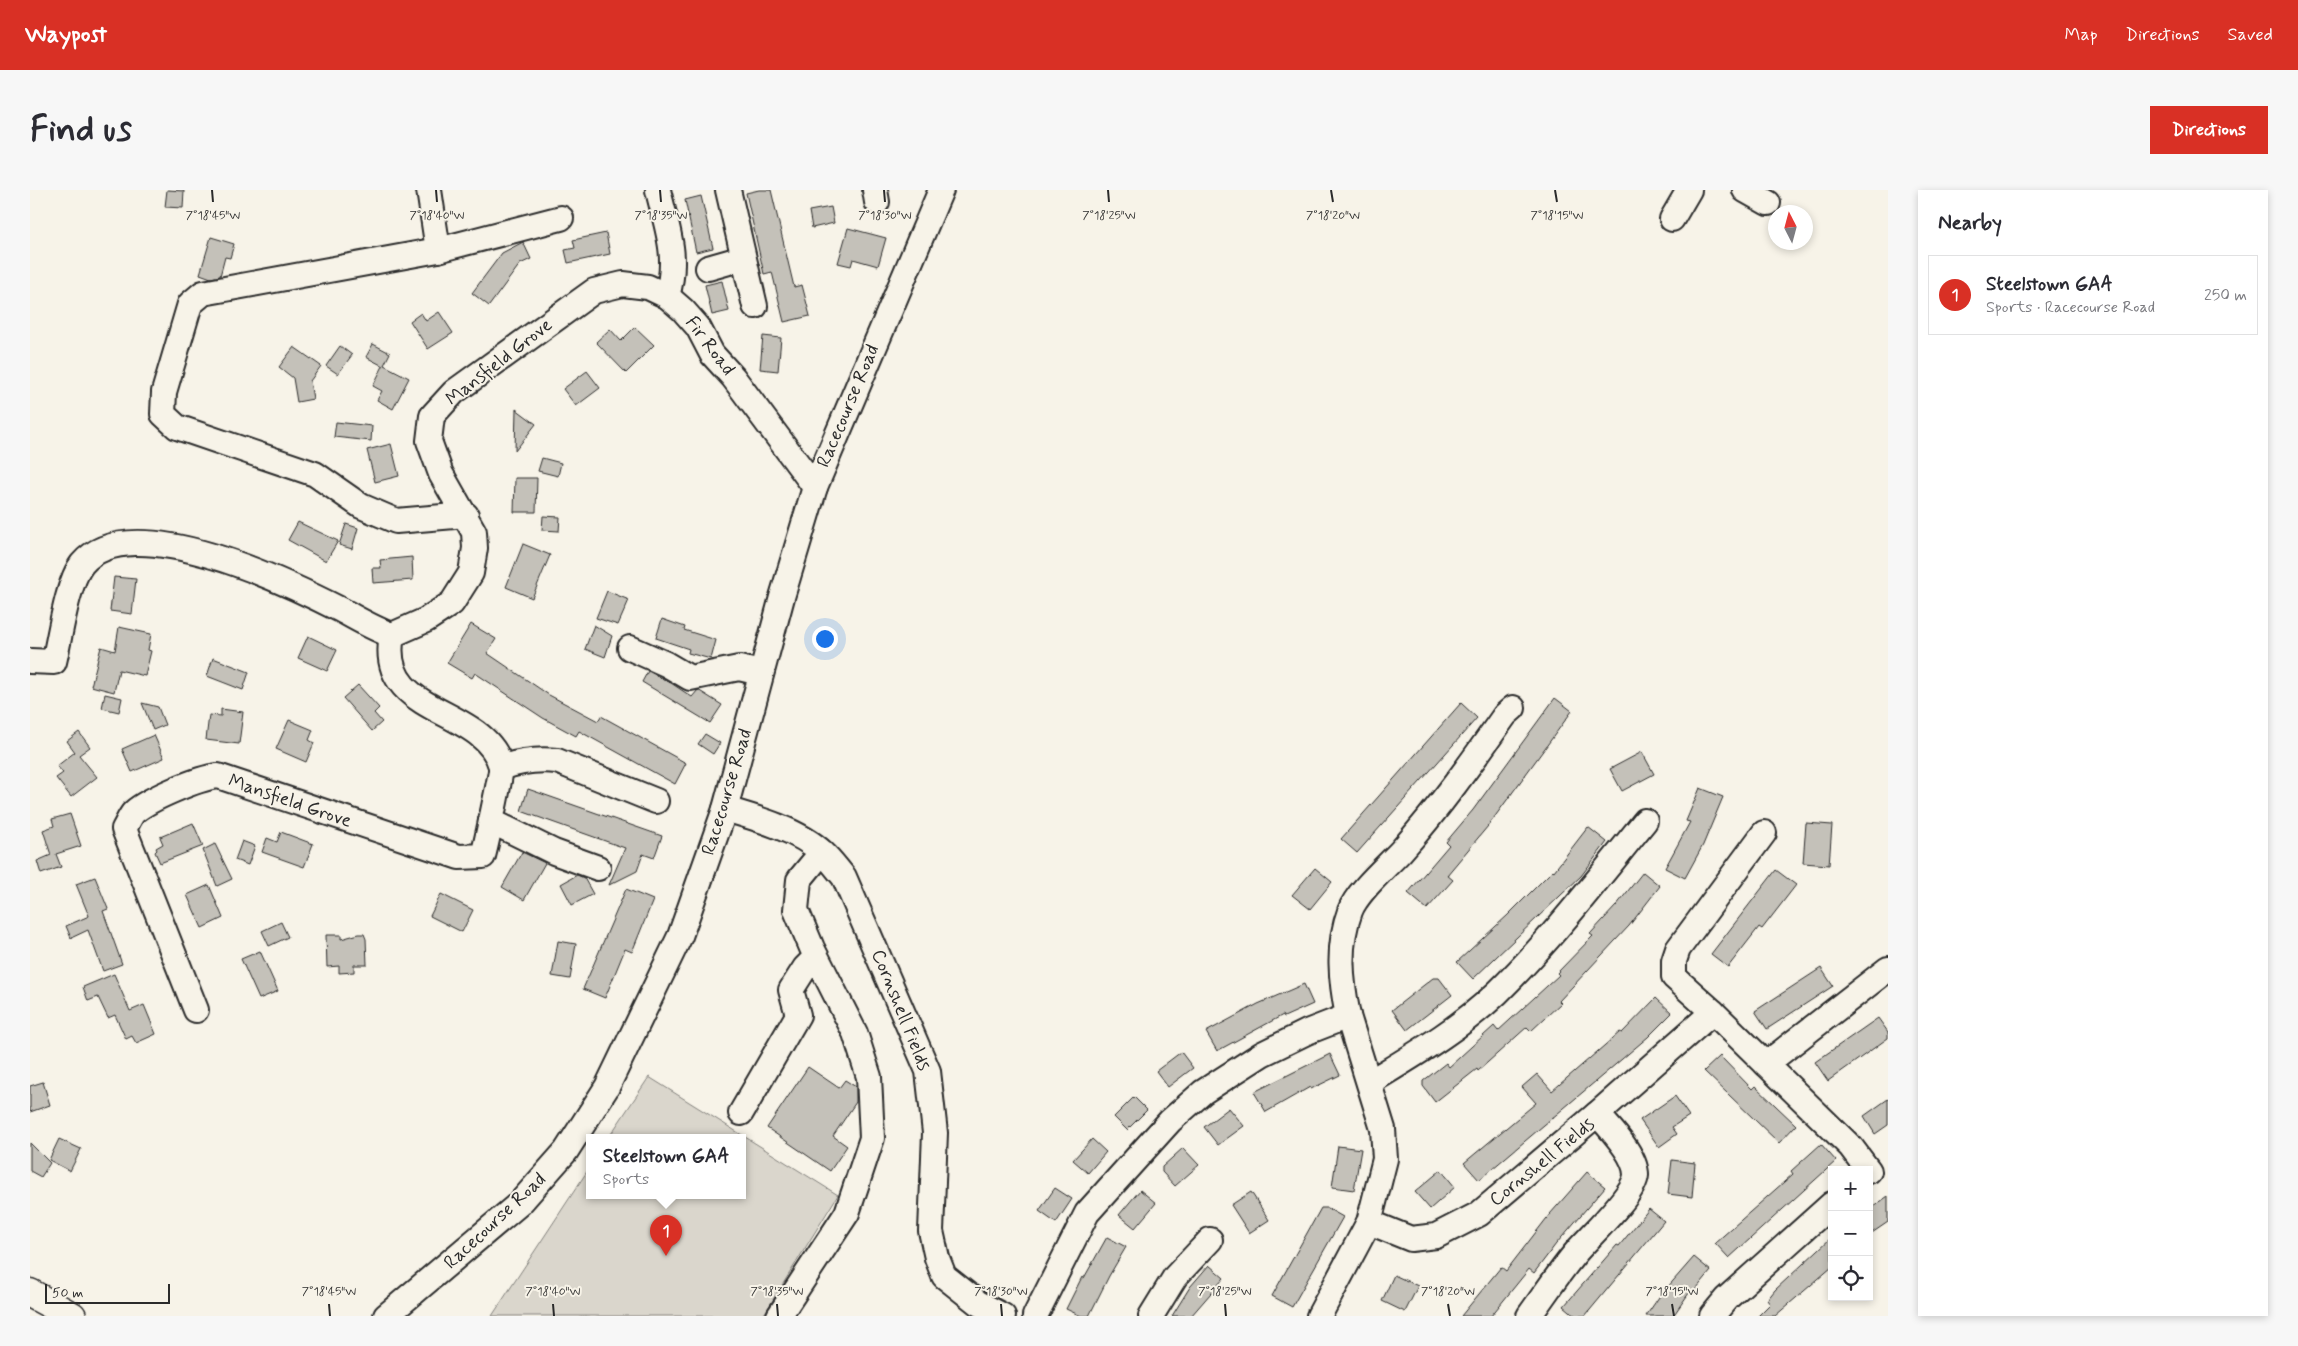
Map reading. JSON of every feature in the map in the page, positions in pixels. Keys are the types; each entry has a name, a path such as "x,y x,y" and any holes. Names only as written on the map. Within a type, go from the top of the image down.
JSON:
{"highway":[{"path":"30,1293 72,1316"}],"street":[{"path":"429,190 438,250"},
{"path":"658,190 673,251 672,276 667,296"},
{"path":"728,190 755,306"},
{"name":"Racecourse Road","path":"386,1316 520,1203 566,1151 607,1087 680,936 724,809 815,487 941,190"},
{"path":"1672,219 1688,190"},
{"path":"1745,190 1768,203"},
{"path":"466,515 396,521 361,506 315,474 177,427 163,414 164,392 190,304 203,293 438,250 561,218"},
{"path":"708,268 743,258"},
{"name":"Mansfield Grove","path":"392,635 426,620 452,603 471,573 475,548 474,532 441,474 429,441 432,416 454,392 594,291 623,284 648,287 667,296"},
{"name":"Fir Road","path":"667,296 698,327 712,354 733,377 815,487"},
{"path":"30,661 54,662 72,582 83,564 104,549 125,543 161,544 190,548 254,571 342,610 374,629 392,635 389,650 392,669 402,685 415,697 478,735 492,750 501,768 519,761 539,759 557,761 656,801"},
{"path":"630,648 666,664 690,678 739,668 762,673"},
{"path":"1318,1316 1369,1222 1385,1159 1383,1129 1348,1016 1342,983 1342,941 1350,909 1380,870 1400,852 1453,788 1505,715 1514,708"},
{"name":"Mansfield Grove","path":"196,1010 124,829 133,813 153,801 206,778 218,776 459,857 483,856 501,768"},
{"name":"Cornshell Fields","path":"724,809 755,817 787,830 822,852 844,877 928,1071 935,1134 931,1231 937,1258 944,1276 978,1304 1004,1316"},
{"path":"491,821 554,852 598,868"},
{"path":"1370,1082 1441,1038 1496,994 1556,930 1645,821"},
{"path":"1764,833 1678,949 1674,961 1674,977 1713,1012 1851,1147 1876,1166"},
{"path":"778,1316 847,1213 872,1138 869,1077 855,1033 816,957 796,910 798,880 822,852"},
{"path":"741,1113 798,1015 798,1007 791,998 791,990 805,968 816,957"},
{"path":"1766,1064 1888,969"},
{"path":"1597,1114 1713,1012"},
{"path":"1035,1316 1087,1213 1170,1121 1203,1092 1262,1054 1307,1032 1348,1016"},
{"name":"Cornshell Fields","path":"1369,1222 1411,1239 1436,1236 1479,1214 1597,1114 1612,1130 1629,1156 1636,1176 1630,1190 1606,1220 1576,1252 1529,1316"},
{"path":"1712,1316 1726,1299 1828,1208"},
{"path":"1151,1316 1175,1277 1210,1240"}],"shaded area":[{"path":"649,1077 740,1134 611,1134"},
{"path":"746,1138 838,1195 763,1316 492,1316 586,1173 586,1199 746,1199"}],"building":[{"path":"167,190 184,191 183,208 165,207"},
{"path":"771,190 794,287 802,285 810,316 784,322 772,272 764,274 746,193"},
{"path":"701,196 713,248 696,252 685,200"},
{"path":"831,207 834,223 812,228 809,211"},
{"path":"848,228 886,238 878,266 853,259 851,266 838,263"},
{"path":"606,233 610,254 568,263 565,250 575,248 573,240"},
{"path":"211,237 234,244 230,258 225,257 220,276 211,278 200,274"},
{"path":"523,242 531,259 520,264 489,306 472,293 502,253"},
{"path":"722,281 729,311 712,315 705,285"},
{"path":"439,312 453,333 428,349 410,321 421,313 426,321"},
{"path":"635,327 654,345 626,373 596,342 610,329 621,341"},
{"path":"763,336 781,338 778,371 760,369"},
{"path":"373,344 390,353 384,365 409,378 393,409 377,400 382,391 373,386 383,366 366,357"},
{"path":"340,346 352,355 338,374 326,366"},
{"path":"294,347 321,366 310,381 313,399 297,402 293,378 279,367"},
{"path":"587,371 600,388 576,406 563,389"},
{"path":"516,409 536,424 515,451"},
{"path":"336,422 372,426 371,441 334,437"},
{"path":"391,444 399,476 375,482 367,450"},
{"path":"542,458 561,463 558,476 538,471"},
{"path":"515,478 537,478 536,512 514,512"},
{"path":"543,516 560,517 559,531 542,530"},
{"path":"298,522 338,541 326,561 288,540"},
{"path":"346,524 358,528 352,549 339,545"},
{"path":"523,544 550,555 532,598 506,587"},
{"path":"412,557 413,580 373,583 372,568 381,568 380,560"},
{"path":"114,577 136,579 132,614 110,611"},
{"path":"607,591 629,600 618,625 596,618"},
{"path":"662,619 685,627 684,630 716,640 711,659 688,653 689,649 656,638"},
{"path":"471,624 496,639 487,653 549,695 598,721 601,716 686,763 675,784 579,731 576,736 543,718 475,673 472,678 447,663"},
{"path":"594,625 612,636 605,657 585,649"},
{"path":"119,627 151,634 148,650 151,651 145,676 119,670 114,692 91,686 101,647 115,651"},
{"path":"308,636 337,650 327,671 298,658"},
{"path":"213,658 249,672 243,690 207,676"},
{"path":"648,671 692,697 698,690 722,705 710,723 642,682"},
{"path":"358,685 379,708 374,713 382,722 372,731 343,698"},
{"path":"105,694 122,698 119,712 102,708"},
{"path":"1555,698 1572,711 1488,826 1447,875 1453,880 1427,909 1408,893 1449,845 1446,842 1473,810"},
{"path":"142,703 158,707 165,725 153,730"},
{"path":"1461,703 1477,718 1357,853 1341,839"},
{"path":"221,709 243,712 239,744 206,740 209,715 221,716"},
{"path":"289,720 313,730 309,740 314,743 306,762 276,749"},
{"path":"79,732 90,747 79,755 97,777 71,797 56,778 63,773 57,766 75,752 67,741"},
{"path":"705,734 720,743 713,754 698,744"},
{"path":"154,735 164,758 132,772 122,749"},
{"path":"1642,752 1654,774 1622,791 1610,769"},
{"path":"1700,788 1723,797 1703,845 1685,878 1665,868 1690,822 1686,821"},
{"path":"528,789 662,836 654,858 643,854 637,871 609,885 625,848 521,811"},
{"path":"70,814 81,846 56,854 61,867 41,874 37,861 51,855 43,830 54,826 52,819"},
{"path":"193,823 203,846 160,863 155,852 156,848 163,844 160,837"},
{"path":"1806,823 1832,825 1829,865 1803,863"},
{"path":"1588,827 1607,842 1581,876 1473,979 1457,962 1554,871"},
{"path":"281,832 313,844 304,867 262,852 267,838 277,842"},
{"path":"242,841 255,846 248,865 235,860"},
{"path":"215,844 232,879 217,886 203,850"},
{"path":"522,852 545,863 524,900 502,887"},
{"path":"1315,868 1332,882 1310,909 1292,895"},
{"path":"1776,870 1796,885 1762,929 1759,927 1728,967 1711,954"},
{"path":"1643,872 1660,886 1629,926 1559,1001 1561,1003 1531,1031 1527,1027 1478,1071 1477,1069 1435,1102 1423,1086 1423,1081 1446,1063 1449,1067 1494,1026 1498,1031 1559,975 1557,973 1593,936 1590,934 1616,906"},
{"path":"577,875 584,878 593,894 572,905 561,884"},
{"path":"95,877 108,909 103,911 122,964 103,971 88,930 71,938 66,926 89,916 76,884"},
{"path":"209,885 223,918 202,928 187,895"},
{"path":"626,889 653,900 632,952 625,949 605,998 583,989"},
{"path":"441,894 473,910 462,932 430,916"},
{"path":"281,922 288,937 269,946 262,931"},
{"path":"364,934 366,939 367,965 354,965 354,972 339,973 339,966 327,967 326,935 341,935 341,939"},
{"path":"558,941 576,944 570,979 552,976"},
{"path":"260,951 278,991 259,999 241,959"},
{"path":"1821,968 1833,986 1767,1029 1755,1011"},
{"path":"114,974 130,1011 144,1005 156,1034 136,1043 132,1036 126,1039 115,1015 108,1018 98,997 88,1001 83,987"},
{"path":"1433,978 1439,978 1452,995 1407,1030 1392,1010"},
{"path":"1304,984 1313,1004 1284,1017 1283,1015 1217,1051 1206,1032 1258,1004"},
{"path":"1656,998 1672,1013 1648,1037 1479,1180 1464,1163 1536,1103 1522,1087 1537,1074 1552,1091 1620,1032 1622,1033"},
{"path":"1878,1018 1888,1032 1888,1038 1828,1081 1815,1062"},
{"path":"1181,1052 1193,1068 1168,1087 1156,1071"},
{"path":"1330,1054 1340,1075 1311,1089 1310,1087 1266,1112 1254,1092"},
{"path":"1720,1056 1752,1089 1755,1086 1796,1125 1779,1143 1704,1071"},
{"path":"808,1067 839,1088 845,1080 856,1087 856,1102 833,1136 847,1146 830,1171 767,1128"},
{"path":"43,1082 50,1105 30,1112 30,1086"},
{"path":"1675,1096 1689,1116 1672,1127 1677,1134 1659,1147 1640,1120"},
{"path":"1134,1097 1147,1110 1127,1130 1114,1117"},
{"path":"1888,1099 1888,1125 1875,1134 1864,1116"},
{"path":"1229,1108 1244,1126 1218,1145 1204,1127"},
{"path":"59,1139 81,1149 70,1171 49,1160"},
{"path":"1092,1139 1106,1152 1088,1173 1073,1160"},
{"path":"30,1143 50,1163 41,1177 30,1171"},
{"path":"1821,1144 1836,1161 1828,1166 1828,1168 1729,1258 1715,1243 1793,1174 1791,1171"},
{"path":"1338,1146 1361,1149 1354,1190 1332,1187"},
{"path":"1183,1148 1199,1165 1175,1186 1162,1172 1162,1167"},
{"path":"1672,1160 1695,1163 1692,1197 1668,1194"},
{"path":"1441,1170 1455,1187 1430,1209 1415,1192"},
{"path":"1587,1172 1605,1187 1534,1273 1529,1269 1491,1316 1461,1316 1501,1267 1506,1271 1550,1214"},
{"path":"1055,1188 1072,1199 1056,1223 1039,1211"},
{"path":"1140,1190 1156,1203 1135,1228 1119,1215"},
{"path":"1251,1192 1269,1220 1249,1233 1231,1205"},
{"path":"1888,1196 1888,1222 1873,1232 1873,1211 1873,1207"},
{"path":"1321,1208 1327,1208 1343,1217 1292,1307 1272,1296"},
{"path":"1649,1209 1664,1221 1585,1316 1576,1316 1564,1306 1617,1245 1619,1246"},
{"path":"1107,1237 1126,1247 1089,1316 1081,1316 1066,1309 1082,1277 1084,1278"},
{"path":"1828,1241 1828,1270 1775,1316 1758,1316 1770,1304 1767,1300 1775,1290"},
{"path":"1694,1257 1711,1271 1691,1295 1689,1293 1673,1316 1646,1316 1659,1297"},
{"path":"1209,1265 1224,1278 1191,1316 1172,1316 1190,1287"},
{"path":"1394,1275 1418,1286 1405,1312 1382,1301"}],"place":[{"name":"Steelstown GAA","path":"666,1256"}]}
